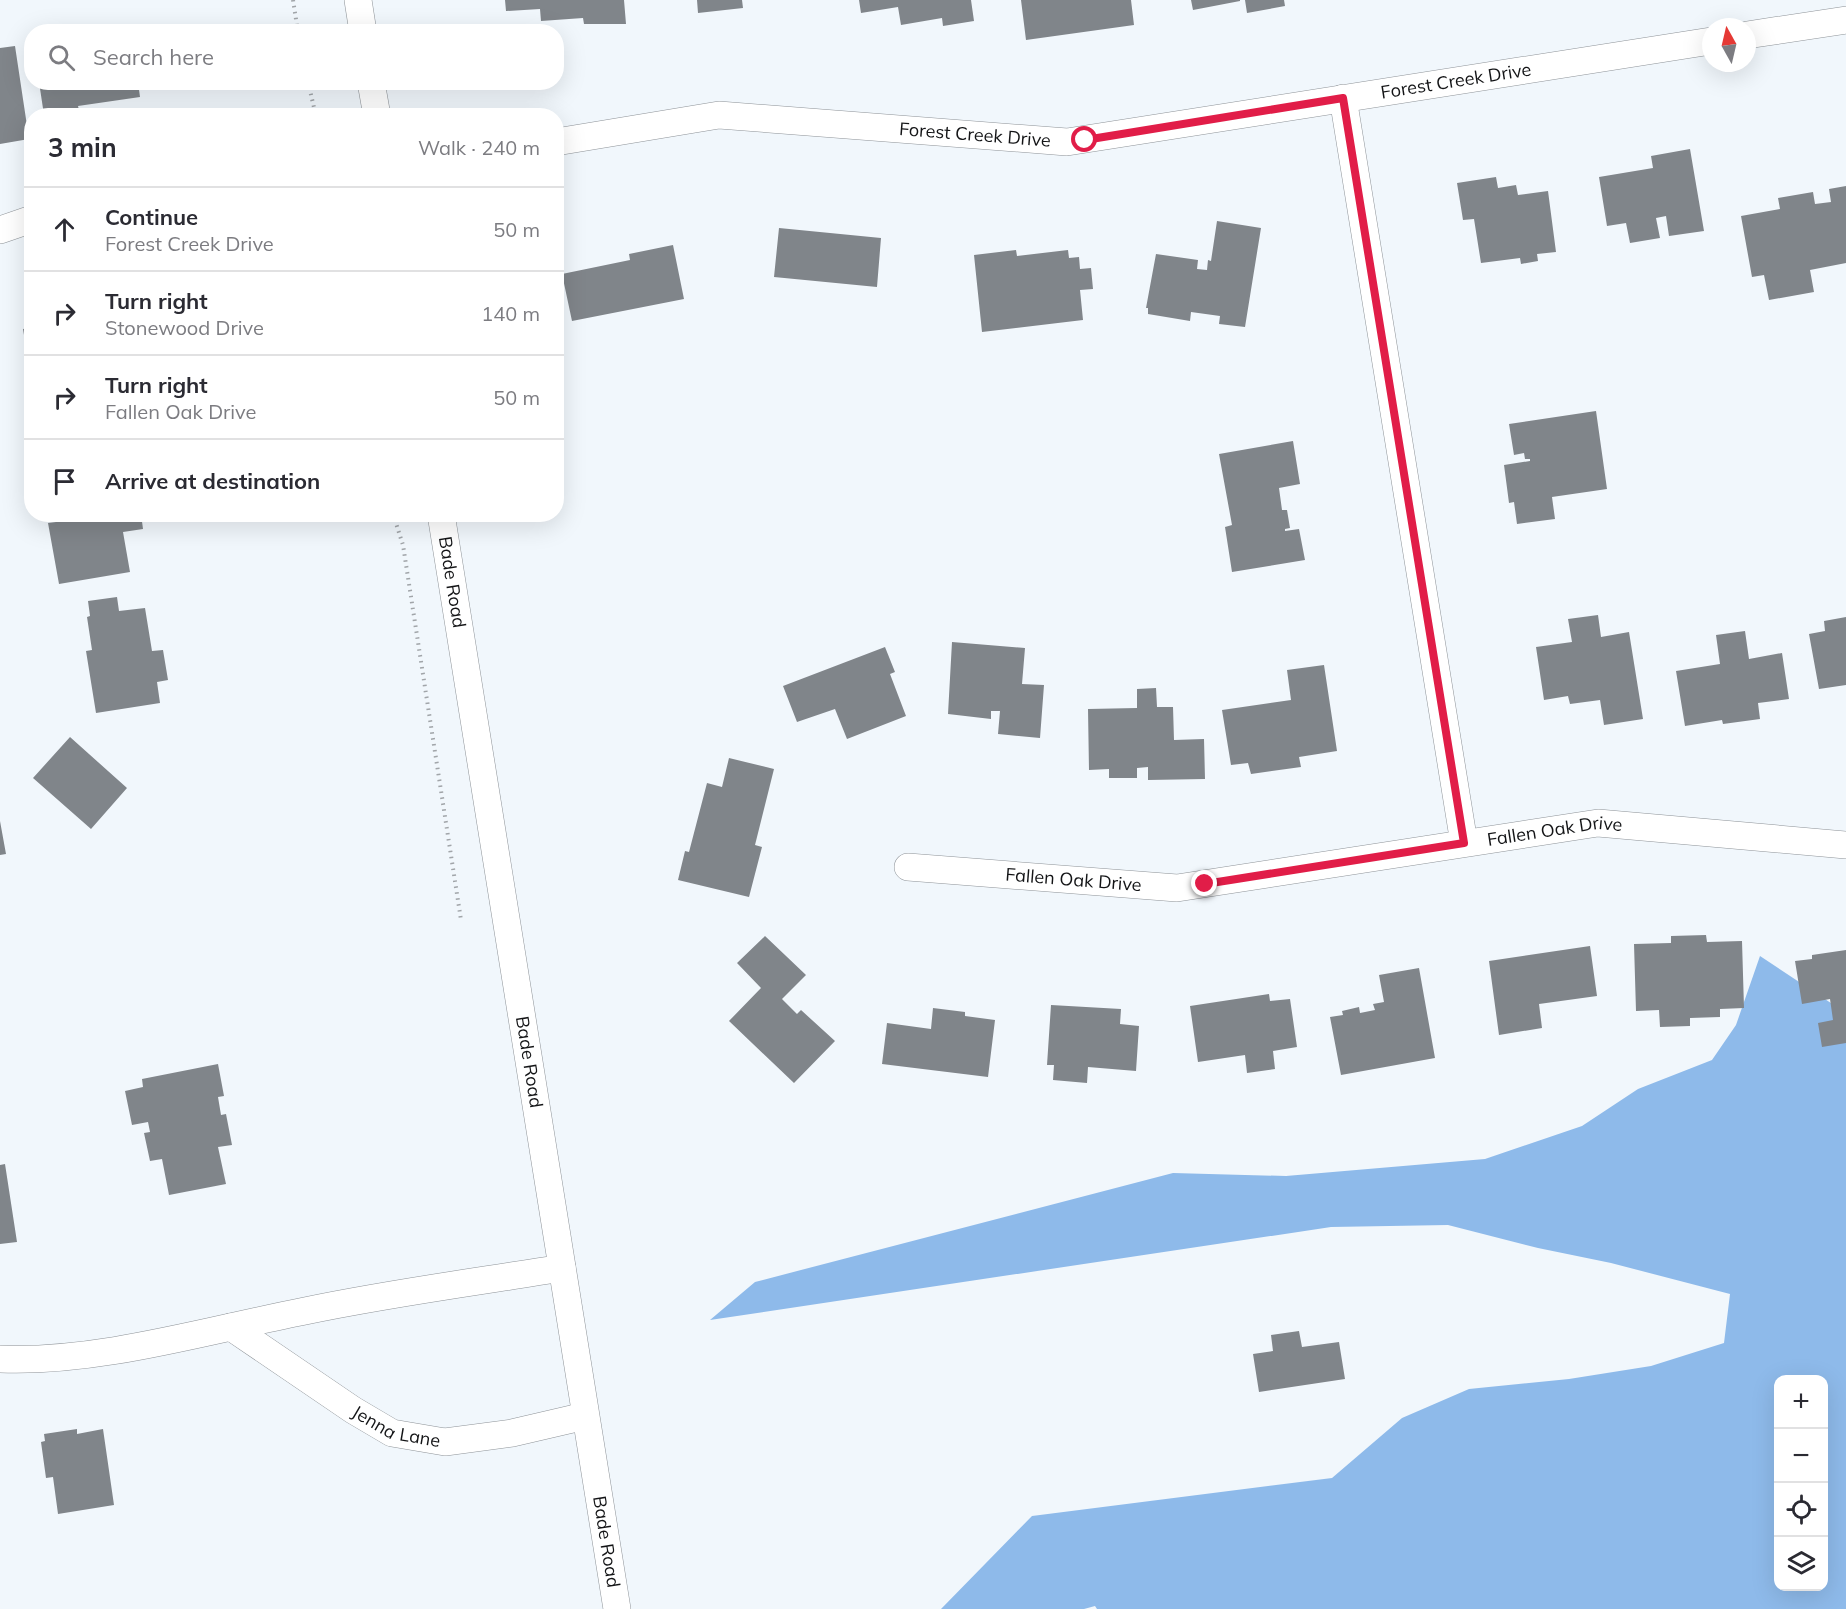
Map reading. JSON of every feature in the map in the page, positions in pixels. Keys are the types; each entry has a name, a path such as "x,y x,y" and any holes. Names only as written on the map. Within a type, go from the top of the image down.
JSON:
{"street":[{"path":"358,0 362,24"},
{"path":"1756,34 1846,20"},
{"name":"Forest Creek Drive","path":"564,141 719,115 1067,142 1702,42"},
{"path":"372,90 376,108"},
{"path":"1343,98 1464,843"},
{"path":"0,230 24,222"},
{"path":"0,244 24,240"},
{"name":"Bade Road","path":"442,522 617,1609"},
{"name":"Fallen Oak Drive","path":"908,867 1177,888 1598,823 1846,845"},
{"path":"0,1359 41,1360 231,1327 307,1310 562,1268"},
{"name":"Jenna Lane","path":"231,1327 353,1410 392,1433 445,1442 512,1433 585,1416"}],"path":[{"path":"293,0 297,24"},
{"path":"310,90 314,108"},
{"path":"396,522 403,545 461,920"}],"shaded area":[{"path":"1760,956 1846,1013 1846,1609 1097,1609 1095,1606 1084,1609 941,1609 1032,1516 1332,1478 1402,1418 1469,1389 1569,1379 1651,1366 1724,1343 1730,1294 1611,1263 1538,1248 1448,1225 1331,1227 710,1320 755,1282 1173,1173 1286,1176 1485,1159 1582,1126 1638,1089 1712,1060 1736,1025"}],"building":[{"path":"505,0 624,0 626,24 584,24 583,18 541,21 540,9 506,11"},
{"path":"697,0 742,0 743,8 698,13"},
{"path":"859,0 971,0 974,21 943,26 942,18 901,25 898,7 861,13"},
{"path":"1021,0 1131,0 1134,25 1026,40"},
{"path":"1191,0 1240,0 1240,1 1193,10"},
{"path":"1245,0 1284,0 1285,6 1247,13"},
{"path":"15,46 24,108 24,140 0,144 0,48"},
{"path":"40,90 139,90 140,97 78,106 78,108 43,108"},
{"path":"1690,149 1704,231 1669,236 1666,216 1656,218 1660,238 1630,243 1626,223 1607,226 1599,177 1653,168 1651,156"},
{"path":"1496,177 1498,188 1516,185 1518,195 1548,191 1556,252 1537,254 1538,261 1521,264 1520,258 1481,263 1474,219 1463,220 1457,183"},
{"path":"1846,186 1846,263 1810,270 1814,292 1769,300 1764,275 1752,277 1741,216 1780,209 1778,198 1813,192 1815,204 1831,202 1829,189"},
{"path":"1217,221 1261,228 1245,327 1219,324 1220,316 1191,312 1190,321 1148,314 1148,308 1146,308 1156,254 1198,260 1197,269 1207,270 1208,260 1211,261"},
{"path":"779,228 881,238 877,287 774,277"},
{"path":"673,245 684,299 572,321 564,274 630,260 629,254"},
{"path":"1016,250 1017,256 1068,250 1069,258 1079,257 1080,269 1091,268 1093,289 1080,290 1083,320 982,332 974,255"},
{"path":"1596,411 1607,489 1552,497 1555,519 1517,524 1514,502 1509,503 1504,465 1530,461 1530,459 1525,459 1524,453 1514,455 1509,424"},
{"path":"1293,441 1300,484 1279,488 1282,510 1287,510 1290,528 1285,531 1299,529 1305,560 1232,572 1225,527 1232,525 1219,454"},
{"path":"142,522 143,529 123,532 130,572 59,584 48,523"},
{"path":"117,597 119,611 145,608 152,651 163,650 168,680 157,682 160,703 96,713 86,651 92,650 87,617 90,616 88,601"},
{"path":"1598,615 1601,637 1629,632 1643,719 1604,725 1600,700 1570,704 1568,696 1544,700 1536,647 1572,642 1568,619"},
{"path":"1846,617 1846,685 1819,689 1809,634 1825,631 1824,621"},
{"path":"1745,631 1749,659 1782,653 1789,699 1758,703 1760,719 1723,724 1722,720 1685,726 1676,671 1720,664 1716,635"},
{"path":"952,642 1025,648 1022,684 1044,685 1040,738 998,734 1000,711 991,711 991,719 948,714"},
{"path":"885,647 895,672 890,674 906,716 847,739 835,709 797,722 783,686"},
{"path":"1324,665 1337,751 1299,757 1301,767 1251,774 1248,763 1231,765 1222,710 1291,700 1287,670"},
{"path":"1156,688 1157,707 1173,707 1174,740 1204,739 1205,779 1148,780 1148,767 1137,768 1137,778 1109,778 1109,769 1089,770 1088,709 1137,708 1137,689"},
{"path":"70,737 127,788 91,829 33,778"},
{"path":"729,758 774,769 755,845 762,847 749,897 678,880 685,851 689,852 707,783 722,787"},
{"path":"0,821 6,854 0,855"},
{"path":"1706,935 1707,942 1742,941 1744,1008 1720,1009 1720,1017 1690,1018 1690,1026 1660,1027 1659,1010 1636,1011 1634,944 1671,943 1671,936"},
{"path":"765,936 806,975 782,999 797,1014 801,1010 835,1041 794,1083 729,1021 761,988 737,963"},
{"path":"1590,946 1597,996 1539,1004 1542,1028 1499,1035 1489,961"},
{"path":"1846,950 1846,1043 1822,1047 1818,1023 1833,1020 1830,999 1802,1004 1795,961 1812,959 1812,955"},
{"path":"1419,968 1435,1058 1341,1075 1330,1017 1343,1015 1342,1011 1359,1007 1360,1013 1375,1010 1373,1004 1384,1002 1379,975"},
{"path":"1269,994 1270,1001 1290,999 1297,1047 1273,1051 1275,1069 1247,1073 1245,1055 1198,1062 1190,1006"},
{"path":"1051,1005 1121,1009 1120,1024 1139,1026 1136,1071 1088,1067 1087,1083 1053,1080 1054,1065 1047,1065"},
{"path":"933,1008 965,1012 965,1016 995,1020 988,1077 882,1064 887,1023 931,1029"},
{"path":"218,1064 224,1096 218,1097 221,1115 226,1114 232,1145 218,1147 226,1184 169,1195 162,1159 150,1161 144,1133 150,1132 148,1122 132,1125 125,1091 143,1087 142,1079"},
{"path":"5,1164 17,1242 0,1244 0,1165"},
{"path":"1299,1331 1302,1347 1339,1342 1345,1379 1259,1392 1253,1354 1273,1351 1271,1335"},
{"path":"77,1429 77,1434 103,1429 114,1505 58,1514 53,1477 46,1478 41,1442 45,1441 44,1434"}],"route":[{"path":"1085,140 1343,98 1464,843 1205,884"}]}
